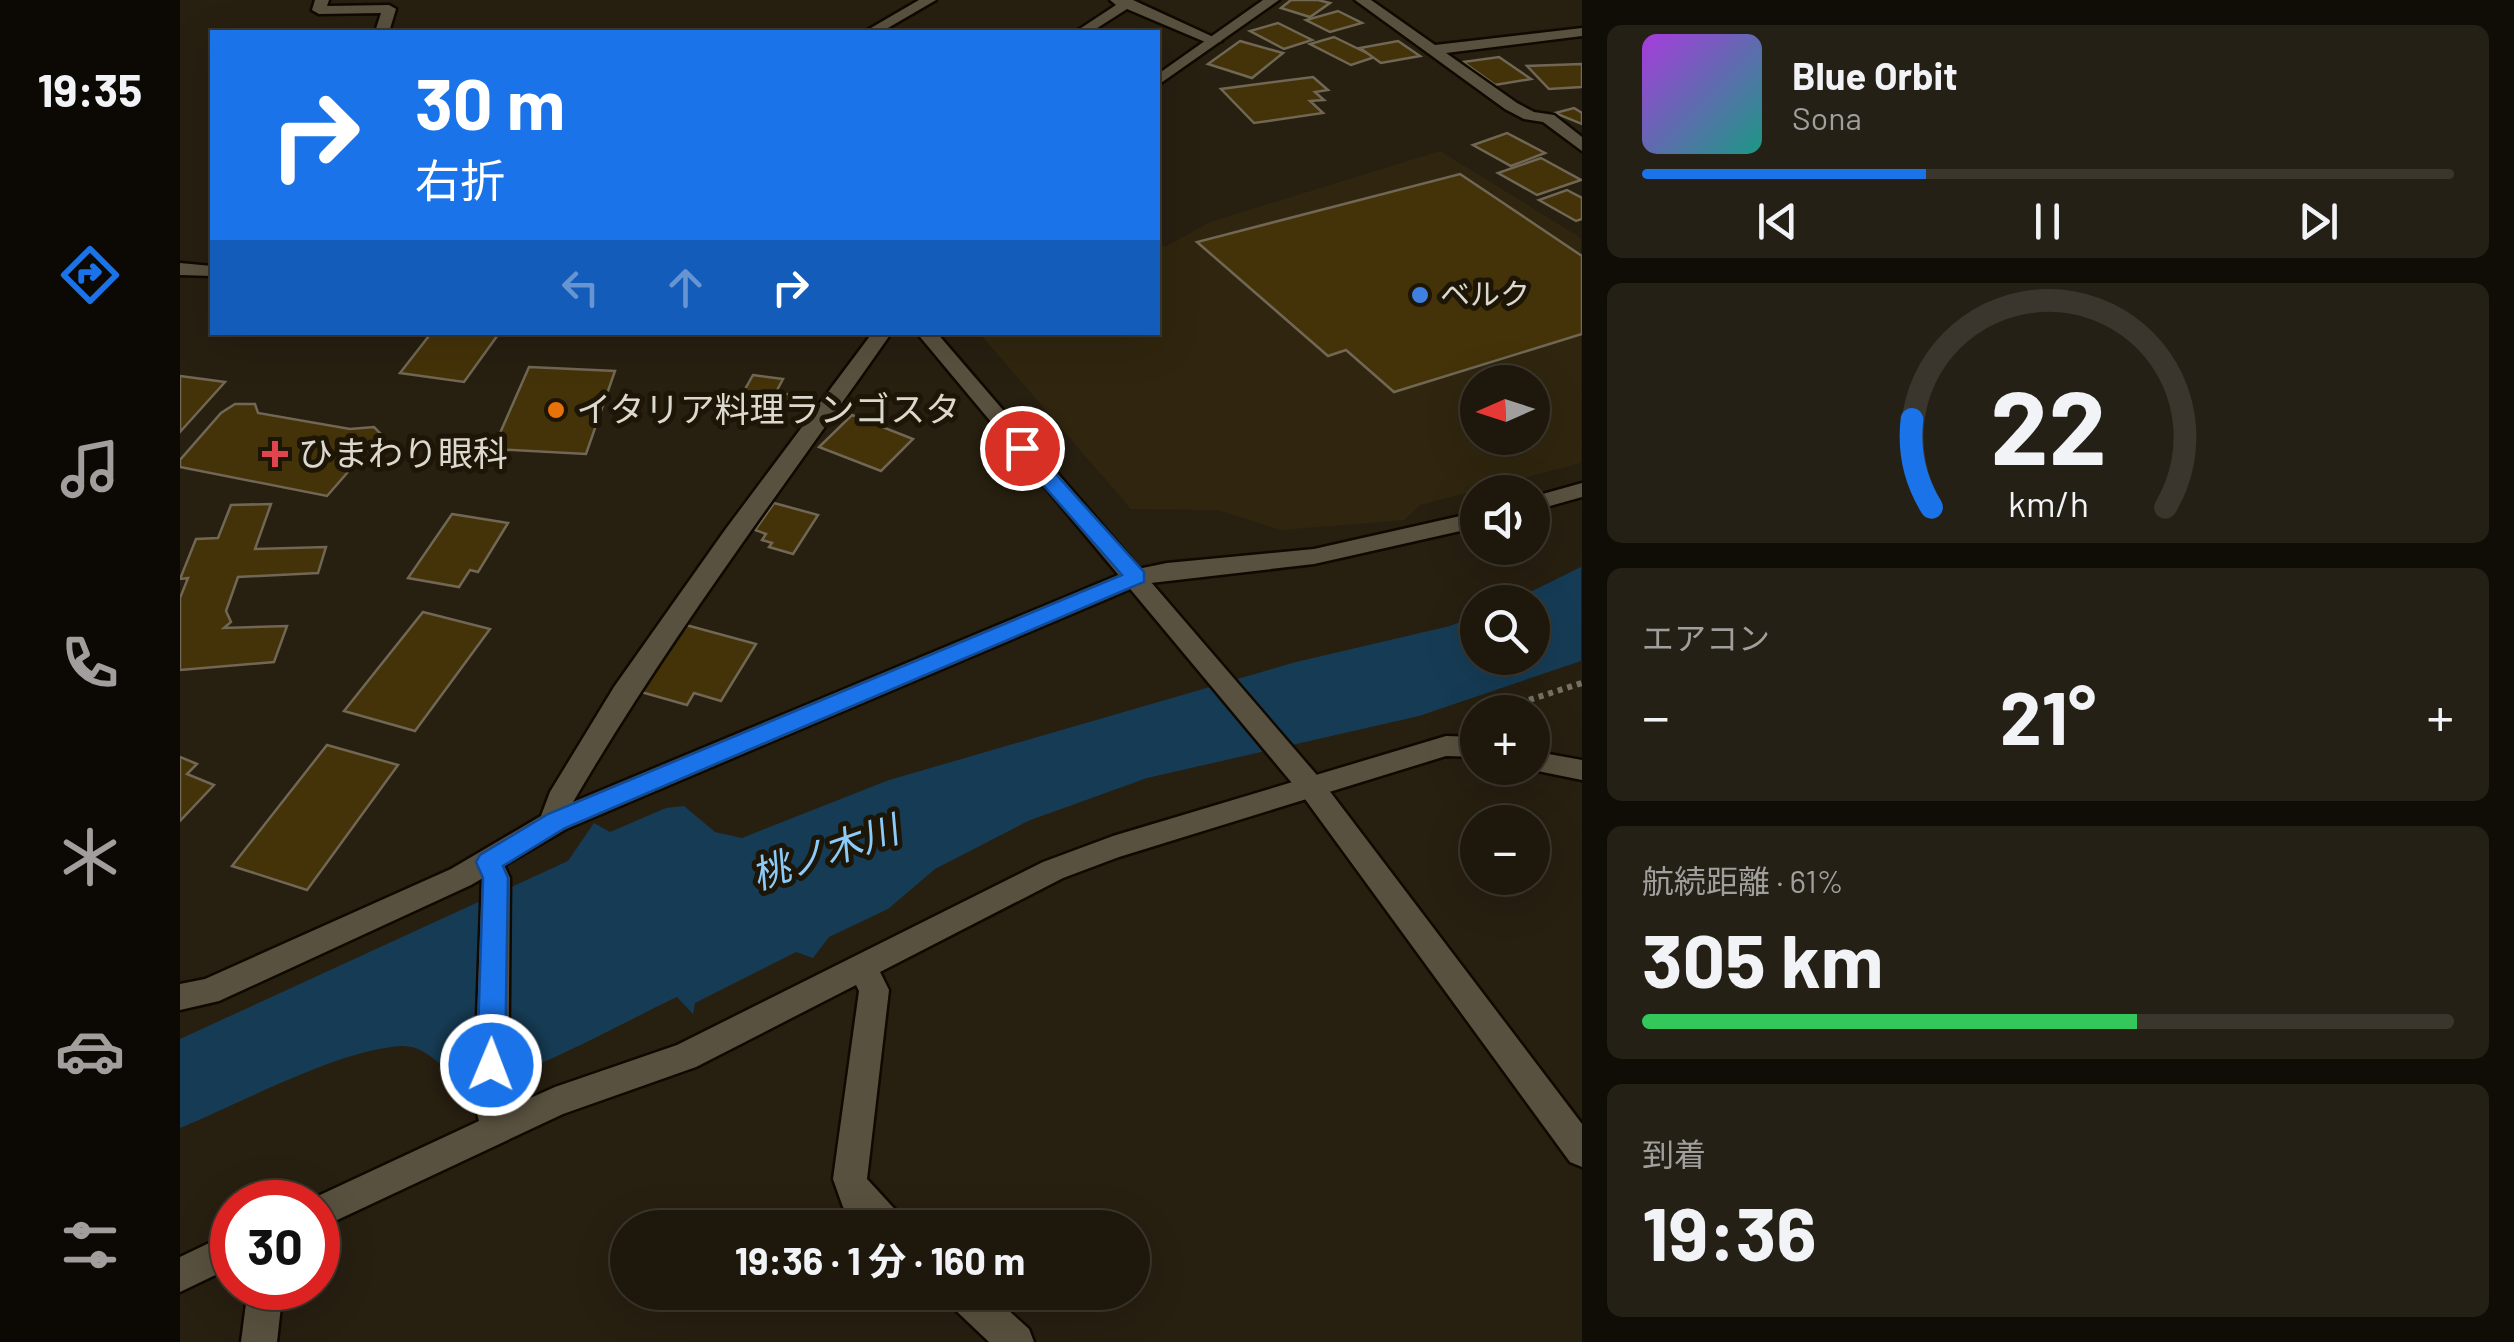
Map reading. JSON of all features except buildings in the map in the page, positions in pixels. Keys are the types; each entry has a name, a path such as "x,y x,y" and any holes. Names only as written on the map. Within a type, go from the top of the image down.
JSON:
{"street":[{"path":"322,0 319,10 388,10 383,30"},
{"path":"868,30 929,0"},
{"path":"1160,80 1272,0"},
{"path":"1362,0 1511,106 1530,116 1548,118 1582,146"},
{"path":"1085,30 1123,2 1215,41"},
{"path":"1432,50 1528,35 1582,32"},
{"path":"180,268 210,270"},
{"path":"556,821 554,812 560,800 623,694 732,534 881,335"},
{"path":"928,335 1305,779 1582,1151"},
{"path":"1550,499 1582,490"},
{"path":"180,997 208,992 492,870 556,821 1136,577 1178,568 1258,564 1350,550 1460,522"},
{"path":"340,1200 494,1116 555,1102 685,1056 1053,870 1305,779 1446,746 1460,746"},
{"path":"1550,765 1582,770"},
{"path":"492,870 494,1116"},
{"path":"861,965 874,990 850,1179 855,1195 870,1210"},
{"path":"180,1275 210,1260"},
{"path":"259,1342 263,1310"},
{"path":"981,1310 1016,1342"}],"path":[{"path":"1544,695 1582,683"}],"shaded area":[{"path":"1440,151 1581,238 1581,463 1535,475 1460,475 1460,495 1420,505 1404,520 1281,530 1218,510 1131,509 981,335 1160,335 1160,245 1165,247 1210,222"}],"water":[{"path":"1581,567 1581,661 1550,672 1550,585 1544,585"},
{"name":"桃ノ木川","path":"1460,622 1460,675 1540,675 1481,695 1460,695 1460,702 1419,716 1147,778 1028,821 935,869 888,909 829,937 813,958 796,952 695,1003 693,1014 677,997 502,1078 470,1081 423,1051 401,1046 319,1067 180,1128 180,1039 568,861 594,823 610,832 666,808 684,806 715,832 742,838 889,780 1296,662"}],"place":[{"name":"ベルク","path":"1420,295"},
{"name":"イタリア料理ランゴスタ","path":"556,410"},
{"name":"ひまわり眼科","path":"275,454"}],"route":[{"path":"491,1065 496,878 489,862 556,821 809,718 1136,577 1022,448"}]}
